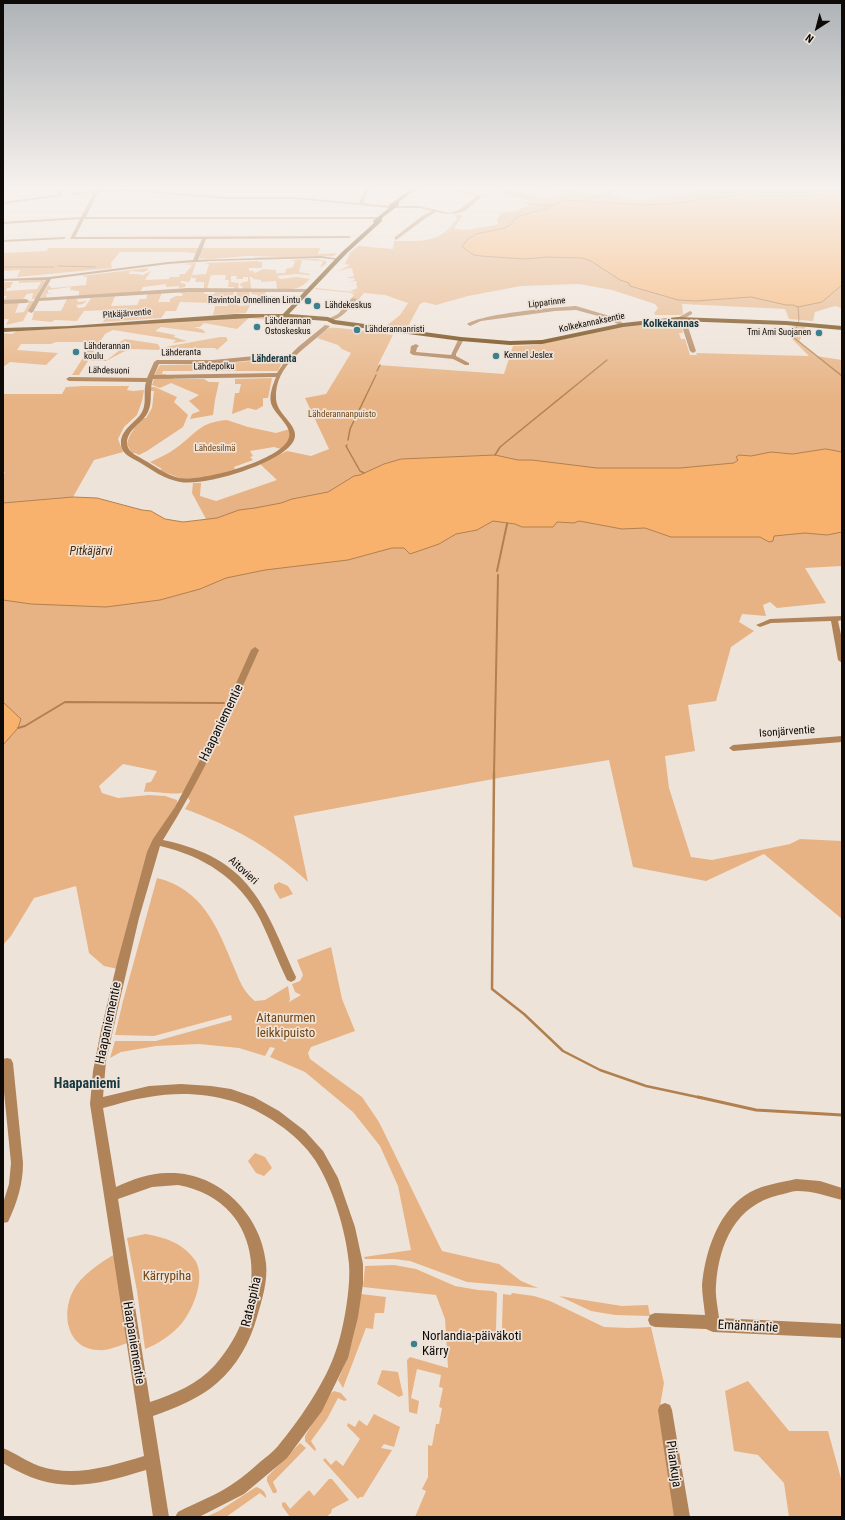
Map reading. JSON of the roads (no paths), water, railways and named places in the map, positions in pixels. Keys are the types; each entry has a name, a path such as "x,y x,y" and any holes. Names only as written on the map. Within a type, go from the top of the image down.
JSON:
{"main road":[{"path":"281,316 336,259"},
{"path":"281,316 319,323"},
{"name":"Pitkäjärventie","path":"3,330 63,328 211,317 281,316"},
{"name":"Kolkekannaksentie","path":"319,323 495,342 542,342 623,325 682,319 786,323 842,328"}],"street":[{"path":"3,280 49,278 195,261 316,258 336,259"},
{"path":"31,311 49,278"},
{"path":"37,300 188,290 306,290"},
{"name":"Lähderanta","path":"288,360 265,357 214,362 156,362 150,379 146,409 143,415 131,428 125,439 124,446 128,453 166,476 181,480 199,480 220,476 262,460 281,450 291,441 293,435 292,429 274,405 273,398 279,375 288,360 313,336 339,316 354,300"},
{"path":"3,302 26,301"},
{"name":"Lipparinne","path":"470,324 480,320 568,308 585,310 611,318 623,325"},
{"path":"690,313 682,316 682,319 693,351"},
{"name":"Lähderanta","path":"313,336 319,323"},
{"path":"454,357 453,354 461,339"},
{"path":"416,346 414,346 412,353 454,357 467,364"},
{"name":"Lähdepolku","path":"150,379 279,375"},
{"name":"Lähdesuoni","path":"69,379 150,379"},
{"path":"760,625 770,621 838,618 842,660"},
{"name":"Haapaniementie","path":"161,1517 96,1104 99,1067 114,996 152,852 156,842 181,807 186,793 230,708 255,650"},
{"name":"Isonjärventie","path":"733,748 842,739"},
{"name":"Aitovieri","path":"156,842 182,848 204,857 220,866 241,883 261,911 291,977"},
{"path":"3,1217 16,1179 18,1163 7,1063"},
{"path":"96,1104 149,1091 181,1089 211,1091 231,1095 254,1103 275,1115 301,1135 319,1155 334,1182 349,1227 356,1264 356,1284 351,1317 341,1358 317,1406 282,1453 239,1489 183,1517"},
{"name":"Rataspiha","path":"111,1195 155,1180 178,1179 197,1183 227,1198 237,1209 255,1242 259,1261 259,1276 256,1296 249,1322 242,1340 223,1367 203,1386 184,1396 144,1412"},
{"path":"713,1325 709,1286 714,1256 722,1234 733,1215 749,1200 769,1191 796,1185 820,1187 842,1194"},
{"name":"Emännäntie","path":"655,1320 706,1322 713,1325 842,1331"},
{"name":"Piiankuja","path":"665,1410 682,1517"},
{"path":"3,1455 31,1472 63,1479 93,1477 152,1461"}],"water":[{"path":"509,258 537,258 525,259"},
{"path":"580,258 842,258 842,285 822,302 798,307 751,297 696,301 678,300 630,286 629,283 620,280 591,261"},
{"name":"Pitkäjärvi","path":"826,449 842,452 842,532 827,535 805,533 774,536 773,541 769,542 760,537 671,537 645,528 622,529 579,521 574,523 557,522 553,527 522,527 515,524 493,521 477,530 456,534 439,544 410,554 404,548 392,548 348,560 265,570 226,578 200,589 160,600 106,607 31,604 3,600 3,503 73,497 97,498 151,511 165,519 183,522 217,518 239,510 281,503 292,499 328,492 354,476 401,459 495,455 518,460 532,460 597,468 680,468 734,463 738,460 736,457 739,455 751,456 771,452 792,454"},
{"path":"3,702 21,719 18,728 3,745"}],"waterway":[{"path":"58,266 95,267"},
{"path":"3,267 54,267"},
{"path":"794,334 799,320 798,307"},
{"path":"794,333 793,337 842,376"},
{"path":"495,455 500,447 607,360"},
{"path":"377,371 380,365"},
{"path":"348,440 350,429 376,375"},
{"path":"347,445 346,446 360,471 364,473"},
{"path":"497,571 507,524"},
{"path":"494,774 498,575"},
{"path":"18,728 25,726 65,702 224,703"},
{"path":"494,773 492,989 524,1014 563,1051 600,1070 646,1086 702,1098"},
{"path":"698,1097 756,1110 842,1115"}],"place":[{"name":"Ravintola Onnellinen Lintu","path":"308,301"},
{"name":"Lähdekeskus","path":"317,306"},
{"name":"Lähderannan Ostoskeskus","path":"257,327"},
{"name":"Lähderannanristi","path":"357,330"},
{"name":"Tmi Ami Suojanen","path":"819,333"},
{"name":"Lähderannan koulu","path":"76,352"},
{"name":"Kennel Jeslex","path":"496,356"},
{"name":"Norlandia-päiväkoti Kärry","path":"414,1344"}],"district":[{"name":"Kolkekannas","path":"671,324"},
{"name":"Lähderanta","path":"274,359"},
{"name":"Haapaniemi","path":"87,1084"}],"park label":[{"name":"Lähderannanpuisto","path":"342,415"},
{"name":"Lähdesilmä","path":"215,449"},
{"name":"Aitanurmen leikkipuisto","path":"286,1026"},
{"name":"Kärrypiha","path":"167,1277"}]}
